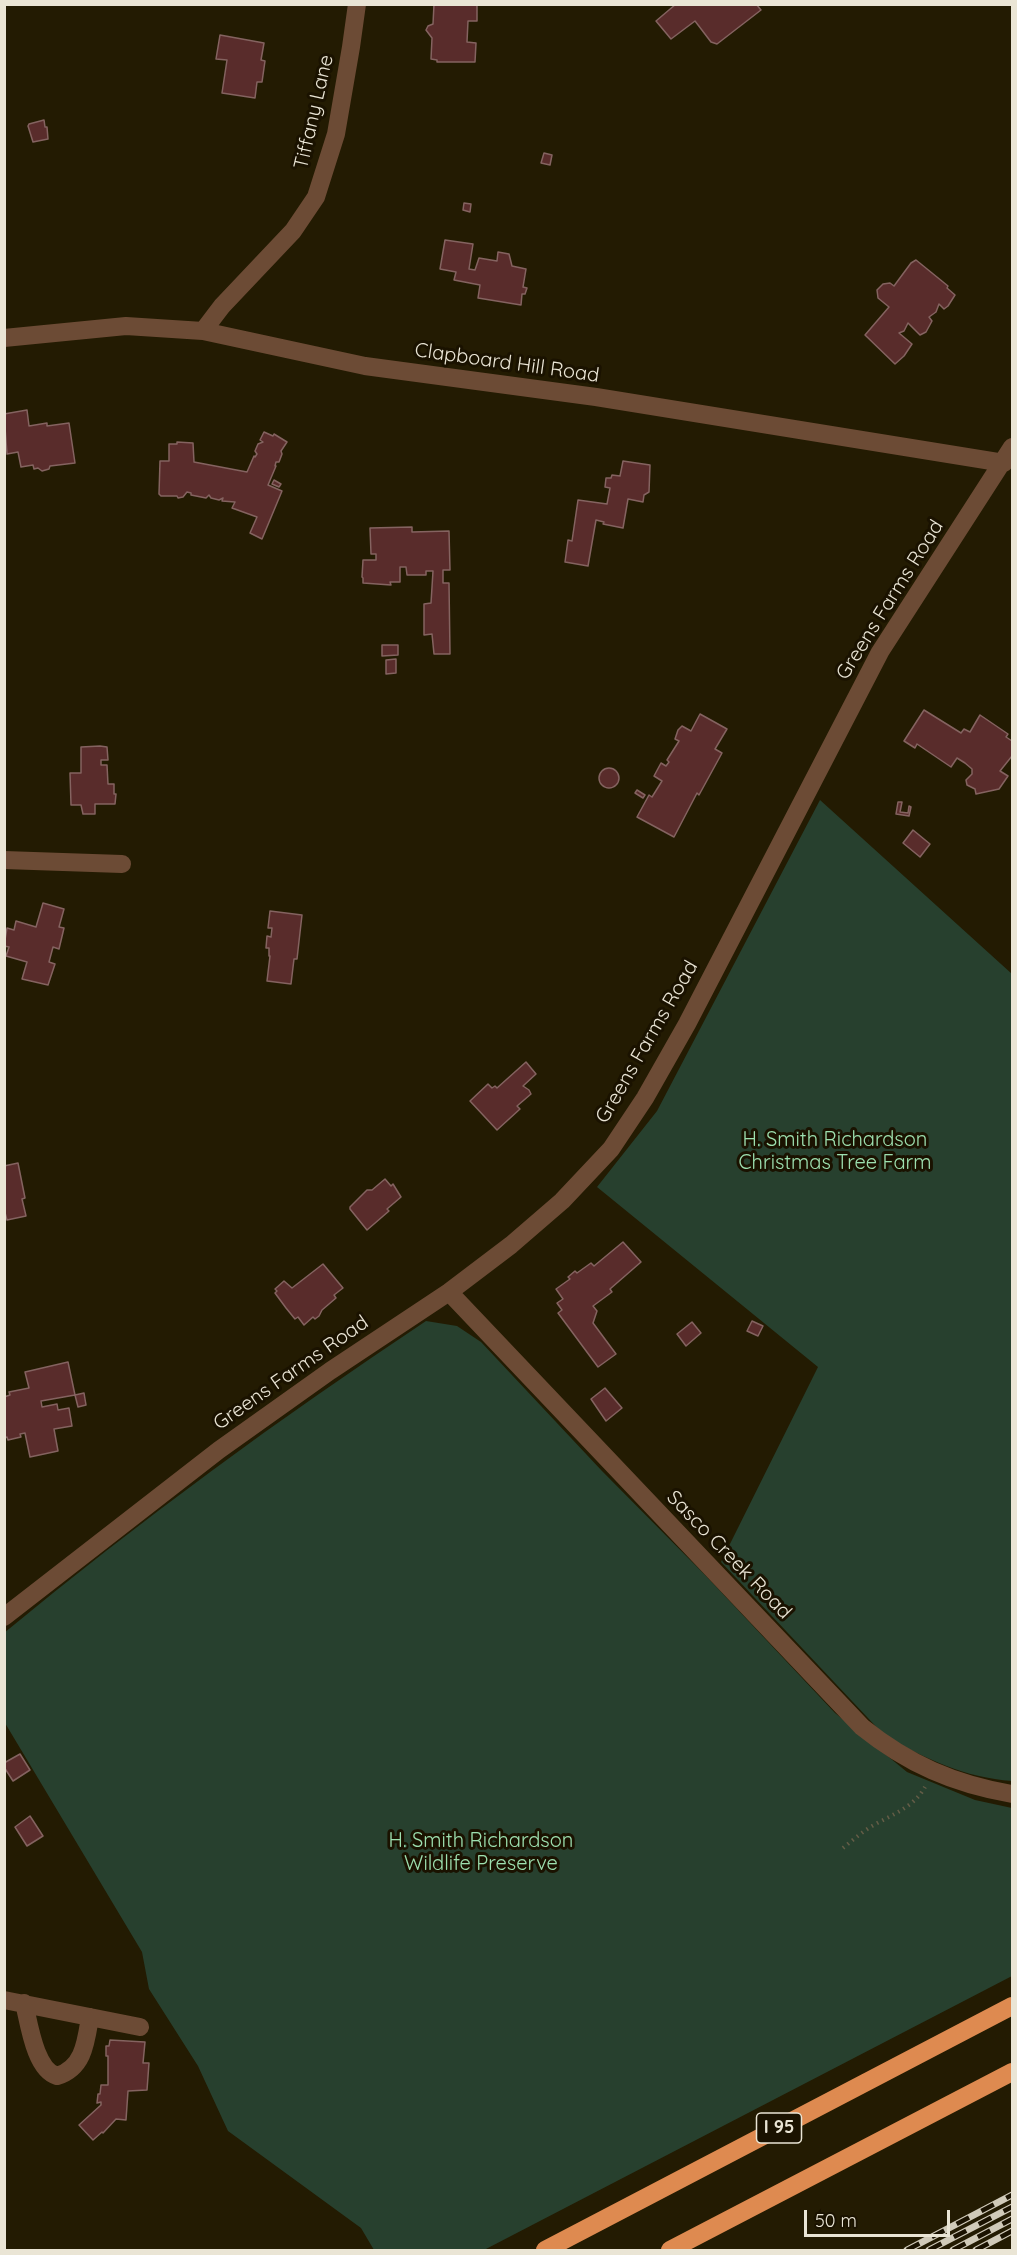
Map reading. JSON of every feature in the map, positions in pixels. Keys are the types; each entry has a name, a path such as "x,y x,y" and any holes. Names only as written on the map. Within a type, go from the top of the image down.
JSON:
{"highway":[{"name":"I 95","path":"545,2250 1012,2006"},
{"path":"670,2250 1012,2072"}],"street":[{"name":"Tiffany Lane","path":"203,332 222,306 293,231 316,197 336,134 357,4"},
{"name":"Clapboard Hill Road","path":"4,338 126,326 203,332 365,366 1008,455"},
{"name":"Greens Farms Road","path":"4,1617 219,1450 330,1371 449,1292 511,1245 562,1201 610,1149 687,1024 880,652 1008,455"},
{"path":"4,860 122,864"},
{"name":"Sasco Creek Road","path":"449,1292 862,1727 910,1761 988,1789 1012,1794"},
{"path":"4,2000 140,2027"},
{"path":"24,2003 40,2060 45,2070 57,2076 66,2073 77,2063 86,2046 90,2017"}],"path":[{"path":"843,1848 872,1826 908,1806 919,1797 932,1770"}],"green space":[{"name":"H. Smith Richardson Christmas Tree Farm","path":"820,800 1012,974 1012,1781 978,1776 945,1765 884,1735 721,1562 818,1367 597,1187 657,1111"},
{"name":"H. Smith Richardson Wildlife Preserve","path":"426,1321 457,1326 481,1342 835,1713 907,1772 975,1800 1012,1808 1012,1976 484,2250 374,2250 361,2228 228,2131 198,2066 149,1989 142,1952 5,1723 4,1633 211,1471"}],"building":[{"path":"434,4 477,4 477,21 468,21 467,42 476,43 475,62 437,62 431,59 432,38 426,30 433,24"},
{"path":"676,4 756,4 761,10 717,44 711,42 695,21 671,39 656,21"},
{"path":"220,35 264,43 261,60 265,61 262,82 257,82 255,98 222,93 227,60 216,59"},
{"path":"44,120 48,139 33,142 29,124"},
{"path":"544,153 552,155 550,165 541,163"},
{"path":"464,203 471,204 470,212 463,210"},
{"path":"445,240 473,244 469,269 475,270 479,258 497,261 498,252 509,254 512,266 526,269 523,287 527,288 525,294 522,294 521,305 478,298 480,285 454,280 456,272 440,269"},
{"path":"916,260 948,286 947,288 955,295 944,309 939,304 936,312 929,317 932,321 926,332 920,335 908,323 904,331 899,333 912,344 895,364 865,335 889,307 878,298 877,290 883,284 890,283 894,286 911,263"},
{"path":"27,410 29,426 69,423 75,463 50,466 49,469 42,471 38,468 34,469 33,465 21,467 18,452 7,454 4,414"},
{"path":"264,432 273,436 274,434 287,442 281,451 279,462 276,462 268,485 282,491 262,539 250,533 257,517 232,508 235,502 222,501 223,498 219,500 209,495 206,498 191,495 187,492 183,497 178,498 159,494 160,461 169,461 169,444 193,443 194,462 247,472 257,454 255,451 258,444 263,442 260,440"},
{"path":"623,461 650,465 649,492 644,495 643,502 628,499 623,528 603,524 604,522 596,520 588,566 565,562 568,540 572,541 578,500 607,504 610,488 605,487 606,478 611,478 612,475 620,476"},
{"path":"274,480 281,484 279,487 272,484"},
{"path":"412,527 412,532 449,531 450,570 443,570 443,583 449,583 450,654 434,654 432,634 424,635 424,604 431,603 433,571 426,571 426,575 407,575 406,567 400,567 400,582 390,582 391,585 363,583 363,560 376,560 376,554 371,554 370,528"},
{"path":"382,645 398,645 398,655 382,656"},
{"path":"396,659 396,673 386,674 386,660"},
{"path":"924,710 961,733 964,729 970,732 980,715 1008,734 1006,737 1012,741 1012,756 1000,771 1008,776 999,789 976,794 975,789 967,785 966,780 972,774 972,769 965,763 957,758 951,767 917,744 915,748 904,741"},
{"path":"700,714 727,729 715,749 722,753 699,795 697,793 674,837 637,817 649,795 652,797 662,781 654,776 661,763 666,766 669,762 667,760 679,741 675,739 678,730 682,726 691,731"},
{"path":"81,747 107,747 108,760 101,760 101,765 107,765 108,784 114,784 115,804 95,804 95,814 83,814 81,805 71,805 70,773 81,773"},
{"path":"609,768 616,771 619,778 616,785 609,788 602,785 599,778 602,771"},
{"path":"637,790 645,795 643,798 635,793"},
{"path":"898,802 902,802 900,812 908,813 909,806 911,807 909,816 896,814"},
{"path":"913,830 930,844 920,857 903,843"},
{"path":"43,903 64,909 59,927 64,928 59,949 53,947 49,962 55,964 48,985 22,979 27,962 6,956 9,947 4,946 7,928 14,930 16,921 36,927"},
{"path":"270,911 302,915 297,959 294,959 291,984 267,981 270,956 269,948 266,948 267,936 271,937 272,928 268,928"},
{"path":"526,1062 536,1074 523,1086 531,1094 517,1106 520,1109 497,1130 470,1101 488,1084 492,1088 495,1086 497,1088"},
{"path":"18,1163 26,1216 7,1220 4,1209 4,1166"},
{"path":"385,1179 391,1186 393,1184 401,1197 367,1230 350,1207 367,1190 372,1190"},
{"path":"623,1242 641,1262 610,1289 612,1292 593,1306 597,1311 593,1323 616,1354 598,1367 558,1313 562,1310 557,1303 563,1299 556,1289 570,1279 568,1277 575,1271 577,1273 591,1263 594,1266"},
{"path":"323,1264 343,1288 334,1295 336,1298 322,1310 319,1316 315,1319 313,1317 304,1325 298,1317 295,1319 286,1308 275,1293 277,1291 275,1289 284,1281 292,1288"},
{"path":"752,1321 763,1326 758,1336 747,1331"},
{"path":"692,1322 701,1333 686,1346 677,1334"},
{"path":"68,1362 75,1395 41,1401 42,1407 57,1404 58,1410 69,1408 72,1426 54,1429 58,1451 30,1457 25,1433 20,1434 21,1437 8,1440 7,1437 4,1438 4,1397 10,1395 9,1392 29,1388 25,1372"},
{"path":"605,1388 622,1408 606,1421 591,1399"},
{"path":"84,1393 86,1405 78,1407 75,1395"},
{"path":"20,1754 30,1770 13,1781 4,1763"},
{"path":"30,1816 43,1836 27,1846 15,1827"},
{"path":"110,2040 145,2042 143,2063 149,2063 147,2090 128,2091 126,2120 116,2119 93,2140 79,2125 101,2105 101,2102 97,2103 98,2094 100,2094 101,2085 108,2085 106,2046 109,2046"}],"railway":[{"path":"907,2250 1012,2195"},
{"path":"929,2250 1012,2207"},
{"path":"953,2250 1012,2219"},
{"path":"976,2250 1012,2231"}]}
